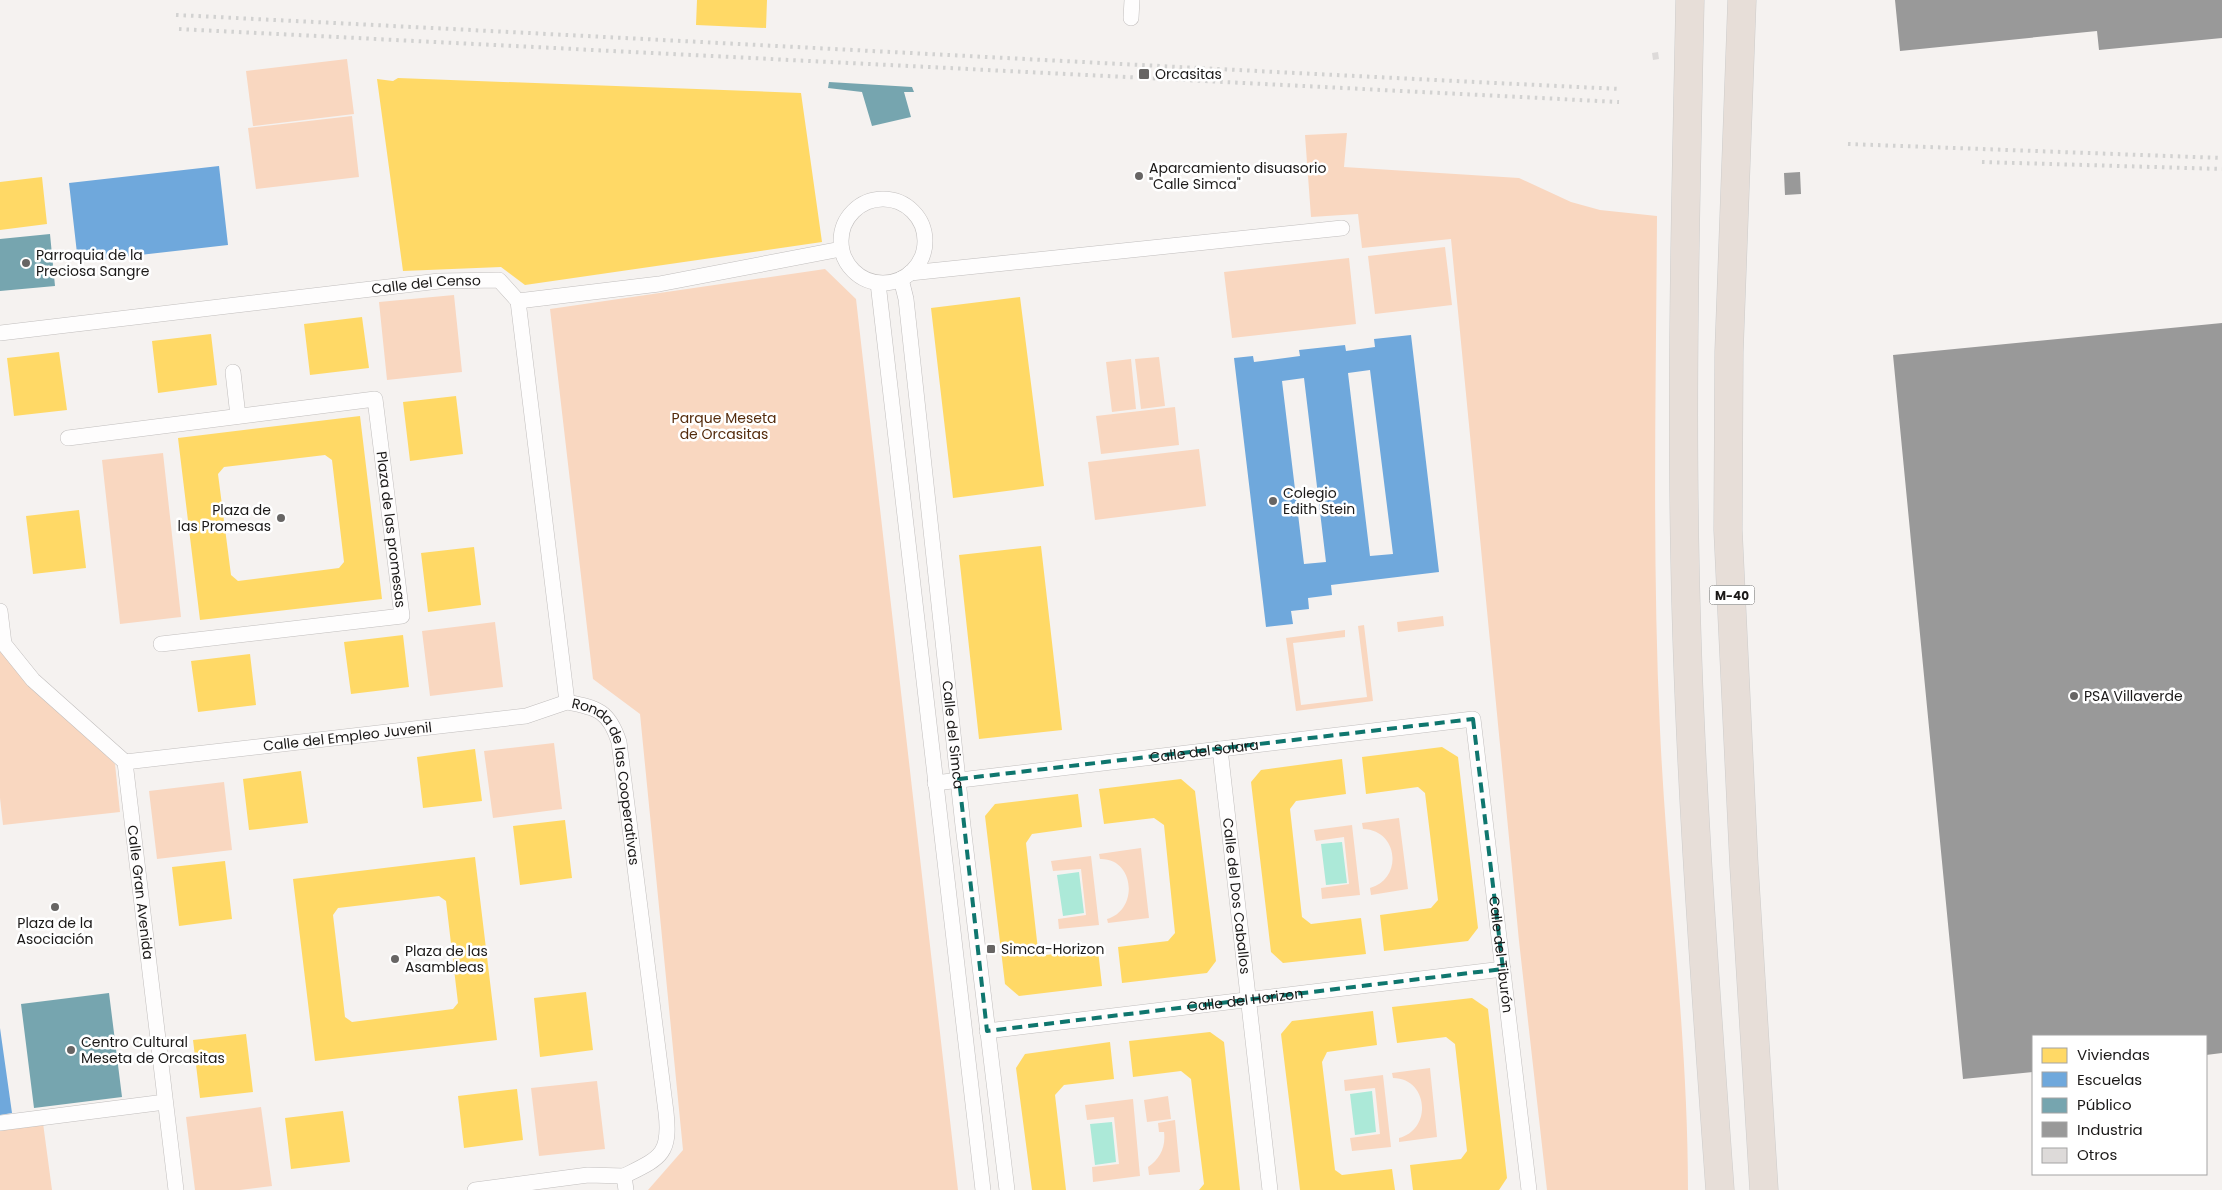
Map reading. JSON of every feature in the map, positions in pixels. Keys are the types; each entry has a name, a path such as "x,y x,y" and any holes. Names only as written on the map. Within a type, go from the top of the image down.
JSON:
{"highway":[{"path":"1690,0 1684,245 1685,564 1700,899 1720,1190"},
{"name":"M-40","path":"1742,0 1729,352 1728,530 1744,866 1764,1190"}],"street":[{"path":"1131,18 1132,0"},
{"path":"906,276 918,264 923,253 925,241 923,229 914,214 900,203 884,199 869,201 856,208 846,220 841,234 841,249 848,265 861,277 878,283 890,283 906,276 1342,228"},
{"path":"518,301 659,284 841,249"},
{"name":"Calle del Simca","path":"906,276 906,299 959,779 1007,1190"},
{"name":"Calle del Censo","path":"0,333 439,281 499,280 518,301"},
{"name":"Calle del Simca","path":"878,283 983,1190"},
{"name":"Ronda de las Cooperativas","path":"518,301 567,702 592,707 602,714 613,724 619,742 669,1135 662,1153 625,1183"},
{"path":"233,372 238,416"},
{"name":"Plaza de las promesas","path":"68,438 375,399 402,616 161,644"},
{"path":"0,611 2,643 33,680 125,762"},
{"name":"Calle del Empleo Juvenil","path":"125,762 526,716 567,702"},
{"name":"Calle del Solara","path":"935,782 1473,719"},
{"name":"Calle del Tiburón","path":"1473,719 1529,1190"},
{"name":"Calle del Dos Caballos","path":"1220,749 1270,1190"},
{"name":"Calle Gran Avenida","path":"125,762 176,1190"},
{"name":"Calle del Horizon","path":"987,1031 1503,969"},
{"path":"0,1123 165,1102"},
{"path":"475,1190 588,1175 625,1183"}],"highlighted area":[{"path":"1473,719 1503,969 987,1031 959,779"}],"green space":[{"path":"347,59 354,114 253,126 246,71"},
{"path":"352,116 359,177 256,189 248,128"},
{"path":"1347,133 1344,167 1519,178 1571,202 1600,210 1657,216 1655,473 1656,602 1660,730 1685,1075 1688,1190 1547,1190 1519,941 1451,239 1362,248 1358,214 1311,217 1305,135"},
{"path":"1445,247 1452,305 1375,314 1368,256"},
{"path":"1349,258 1356,324 1232,338 1224,272"},
{"name":"Parque Meseta de Orcasitas","path":"825,269 856,299 958,1190 648,1190 683,1150 640,714 593,679 550,309"},
{"path":"454,295 462,372 387,380 379,302"},
{"path":"1159,357 1165,406 1141,409 1135,359"},
{"path":"1131,359 1136,409 1112,412 1106,362"},
{"path":"1175,407 1179,445 1101,454 1096,416"},
{"path":"1199,449 1206,506 1095,520 1088,462"},
{"path":"163,453 181,617 120,624 102,460"},
{"path":"1443,616 1444,626 1398,632 1397,622"},
{"path":"495,622 503,687 430,696 422,631"},
{"path":"1364,625 1373,701 1296,711 1286,638 1345,630 1345,637 1293,643 1301,705 1367,697 1358,626"},
{"path":"0,649 115,764 120,812 3,825 0,798"},
{"path":"554,743 562,809 493,818 484,751"},
{"path":"224,782 232,850 157,859 149,791"},
{"path":"1399,818 1408,889 1371,895 1370,888 1381,883 1388,875 1392,866 1392,856 1390,846 1384,837 1375,831 1363,829 1362,823"},
{"path":"1352,825 1360,895 1322,899 1321,888 1349,884 1344,837 1316,841 1314,830"},
{"path":"1141,848 1149,918 1108,923 1107,919 1117,914 1124,906 1128,896 1129,885 1126,875 1120,867 1112,861 1100,859 1099,854"},
{"path":"1091,856 1099,925 1059,929 1058,919 1086,915 1081,869 1053,871 1051,861"},
{"path":"1430,1068 1437,1137 1399,1142 1399,1138 1410,1133 1417,1125 1422,1105 1419,1095 1413,1086 1405,1080 1393,1078 1392,1073"},
{"path":"1383,1075 1391,1147 1352,1151 1350,1138 1380,1134 1375,1088 1345,1091 1344,1080"},
{"path":"597,1081 605,1149 539,1156 531,1088"},
{"path":"1168,1096 1171,1119 1147,1122 1144,1100"},
{"path":"1133,1099 1140,1176 1093,1182 1092,1167 1119,1164 1114,1117 1087,1120 1085,1105"},
{"path":"261,1107 272,1186 240,1190 195,1190 186,1117"},
{"path":"1175,1120 1180,1172 1149,1175 1148,1167 1159,1156 1164,1143 1164,1132 1159,1132 1158,1123"},
{"path":"43,1123 52,1190 0,1190 0,1129"}],"shaded area":[{"path":"1342,842 1347,883 1326,885 1321,844"},
{"path":"1079,872 1084,913 1063,916 1057,875"},
{"path":"1372,1091 1376,1132 1355,1135 1350,1094"},
{"path":"1112,1122 1116,1162 1095,1165 1090,1124"}],"building: Viviendas":[{"path":"697,0 767,0 766,28 696,25"},
{"path":"398,78 801,93 822,242 525,285 501,267 403,271 377,79 393,81"},
{"path":"42,177 47,224 0,230 0,182"},
{"path":"1020,297 1044,486 953,498 931,308"},
{"path":"362,317 369,368 310,375 304,324"},
{"path":"211,334 217,385 158,393 152,341"},
{"path":"59,352 67,410 14,416 7,358"},
{"path":"456,396 463,454 410,461 403,402"},
{"path":"360,416 382,599 200,620 178,438","holes":["325,455 332,460 344,562 339,568 238,581 231,575 218,474 224,467"]},
{"path":"79,510 86,568 33,574 26,516"},
{"path":"1041,546 1062,730 979,739 959,555"},
{"path":"474,547 481,605 428,612 421,553"},
{"path":"403,635 409,687 351,694 344,642"},
{"path":"250,654 256,705 198,712 191,661"},
{"path":"1442,747 1458,757 1478,928 1468,941 1384,951 1380,915 1431,908 1438,900 1425,793 1418,787 1366,794 1362,757"},
{"path":"475,749 482,801 423,808 417,757"},
{"path":"1342,759 1346,794 1296,801 1290,809 1302,917 1311,924 1361,918 1366,954 1283,963 1271,952 1251,782 1261,770"},
{"path":"301,771 308,823 249,830 243,779"},
{"path":"1181,779 1195,791 1216,961 1207,973 1122,983 1118,947 1168,941 1175,933 1164,825 1154,818 1104,824 1099,789"},
{"path":"1078,794 1082,827 1032,834 1026,843 1038,950 1045,955 1098,950 1102,986 1019,996 1005,984 985,816 995,804"},
{"path":"565,820 572,878 520,885 513,826"},
{"path":"475,857 497,1040 315,1061 293,879","holes":["439,896 446,901 458,1003 453,1009 352,1022 345,1017 333,915 338,908"]},
{"path":"225,861 232,919 179,926 172,867"},
{"path":"586,992 593,1050 540,1057 534,998"},
{"path":"1472,998 1488,1009 1507,1178 1499,1190 1413,1190 1410,1165 1461,1159 1467,1151 1455,1044 1446,1037 1397,1043 1392,1007"},
{"path":"1373,1011 1377,1045 1327,1052 1322,1062 1335,1170 1342,1175 1392,1169 1395,1190 1300,1190 1281,1034 1292,1021"},
{"path":"1210,1032 1224,1042 1240,1190 1199,1190 1204,1184 1191,1079 1181,1071 1133,1077 1129,1041"},
{"path":"246,1034 253,1092 200,1098 193,1040"},
{"path":"1110,1042 1114,1079 1064,1085 1055,1095 1066,1190 1032,1190 1016,1068 1025,1054"},
{"path":"517,1089 523,1140 464,1148 458,1096"},
{"path":"343,1111 350,1162 291,1169 285,1118"}],"building: Escuelas":[{"path":"219,166 228,245 78,262 69,183"},
{"path":"1411,335 1439,572 1331,585 1332,595 1308,598 1309,609 1291,611 1293,624 1266,627 1234,358 1253,356 1254,362 1300,356 1299,350 1345,345 1346,351 1375,347 1374,339","holes":["1370,370 1393,554 1370,556 1348,373","1304,378 1326,562 1304,564 1282,381"]},
{"path":"0,1028 12,1113 0,1115"}],"building: Público":[{"path":"829,82 912,87 914,92 904,92 911,117 872,126 862,92 828,88"},
{"name":"Parroquia de la Preciosa Sangre","path":"50,234 55,286 0,291 0,239"},
{"name":"Centro Cultural Meseta de Orcasitas","path":"109,993 122,1097 34,1108 21,1004"}],"building: Industria":[{"path":"1895,0 2222,0 2222,38 2099,50 2097,31 1900,51"},
{"path":"1800,172 1801,194 1785,195 1784,173"},
{"name":"PSA Villaverde","path":"2222,323 2222,1053 2207,1055 2207,1035 2032,1035 2032,1072 1963,1079 1893,355"}],"building: Otros":[{"path":"1658,52 1659,59 1653,60 1652,53"}],"railway":[{"path":"176,15 1620,89"},
{"path":"179,29 1619,102"},
{"path":"1848,144 2222,158"},
{"path":"1982,162 2222,169"}],"place":[{"name":"Orcasitas","path":"1144,74"},
{"name":"Aparcamiento disuasorio \"Calle Simca\"","path":"1139,176"},
{"name":"Parroquia de la Preciosa Sangre","path":"26,263"},
{"name":"Colegio Edith Stein","path":"1273,501"},
{"name":"Plaza de las Promesas","path":"281,518"},
{"name":"PSA Villaverde","path":"2074,696"},
{"name":"Plaza de la Asociación","path":"55,907"},
{"name":"Simca-Horizon","path":"991,949"},
{"name":"Plaza de las Asambleas","path":"395,959"},
{"name":"Centro Cultural Meseta de Orcasitas","path":"71,1050"}]}
